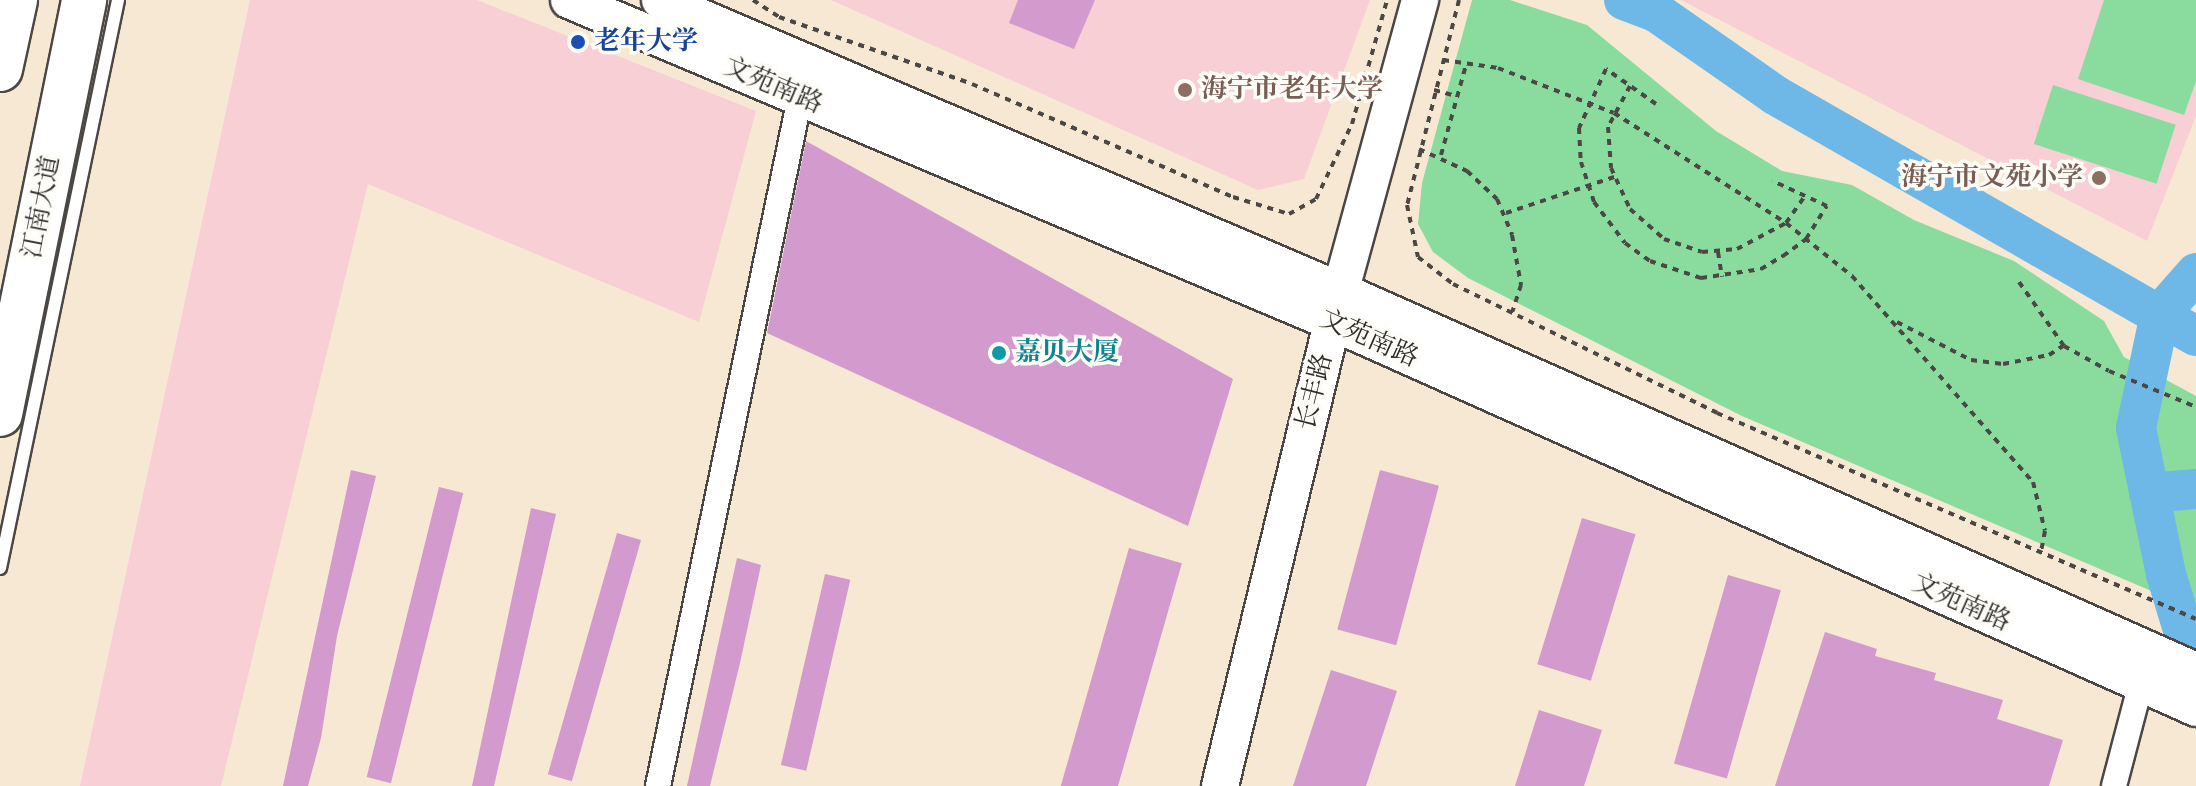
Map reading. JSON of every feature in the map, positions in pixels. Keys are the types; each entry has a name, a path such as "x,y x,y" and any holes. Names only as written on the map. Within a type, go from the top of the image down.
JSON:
{"highway":[{"path":"0,69 15,0"},
{"name":"江南大道","path":"0,414 84,0"}],"main road":[{"name":"文苑南路","path":"569,0 800,98 1338,307"},
{"name":"文苑南路","path":"660,0 807,62 2151,676"},
{"name":"长丰路","path":"1220,786 1338,307 1408,5"},
{"path":"2151,676 2196,671"},
{"path":"2151,676 2196,708"}],"street":[{"path":"658,786 807,62"},
{"path":"2114,786 2151,676"}],"lane":[{"path":"0,568 118,0"}],"path":[{"path":"753,0 779,17 972,84 1233,197 1289,214 1316,199 1408,5"},
{"path":"1459,0 1407,205 1418,257 1453,284 1717,413 2196,619"},
{"path":"1443,60 1498,68 1588,100 1614,113 1786,223 1852,276 2033,482 2045,531 2041,551"},
{"path":"1441,155 1466,64"},
{"path":"1656,104 1606,69 1588,100 1579,128 1586,185 1609,224 1650,261 1701,278 1761,269 1806,239 1827,206 1773,181"},
{"path":"1630,86 1614,113 1608,144 1614,177 1645,226 1684,248 1718,252 1754,242 1786,223 1805,196"},
{"path":"1434,90 1457,96"},
{"path":"1419,149 1441,155 1467,171 1505,214 1521,285 1512,313"},
{"path":"1505,214 1614,177"},
{"path":"1718,252 1722,277"},
{"path":"2019,282 2064,346 2109,371 2196,407"},
{"path":"1892,319 1971,360 2003,364 2049,355 2064,346"}],"shaded area":[{"path":"250,0 477,0 756,111 699,322 368,184 221,786 80,786"},
{"name":"海宁市老年大学","path":"831,0 1370,0 1304,179 1258,190"},
{"name":"海宁市文苑小学","path":"1681,0 2196,0 2196,116 2147,241"}],"green space":[{"path":"1472,0 1510,0 1587,25 1716,131 1782,171 1852,185 1914,220 2014,261 2104,321 2124,357 2196,396 2196,610 1742,416 1468,278 1433,252 1418,224 1422,183"},
{"path":"2104,0 2196,0 2196,81 2184,115 2078,79"},
{"path":"2053,85 2176,125 2157,184 2034,144"}],"building":[{"path":"1018,0 1095,0 1074,49 1009,23"},
{"name":"嘉贝大厦","path":"806,141 1233,379 1188,526 767,333"},
{"path":"351,470 376,476 337,636 321,738 308,786 283,786"},
{"path":"1380,470 1439,486 1396,645 1337,629"},
{"path":"439,487 463,493 391,783 367,777"},
{"path":"531,508 556,514 494,786 472,786"},
{"path":"1582,518 1636,534 1591,681 1537,664"},
{"path":"617,533 641,540 572,781 548,774"},
{"path":"1129,548 1182,563 1118,786 1061,786"},
{"path":"737,558 761,565 740,663 710,786 687,786"},
{"path":"825,574 850,580 806,771 781,765"},
{"path":"1728,575 1781,590 1727,779 1674,763"},
{"path":"1825,632 1877,649 1875,656 1936,673 1934,680 2003,700 1997,719 2063,740 2049,786 1775,786"},
{"path":"1331,670 1397,691 1366,786 1293,786"},
{"path":"1539,710 1602,730 1584,786 1515,786"}],"waterway":[{"path":"1624,0 1656,12 1775,95 2196,336"},
{"path":"2196,273 2160,314 2136,428 2166,574 2196,673"},
{"path":"2149,493 2196,489"}],"place":[{"name":"老年大学","path":"578,42"},
{"name":"海宁市老年大学","path":"1185,90"},
{"name":"海宁市文苑小学","path":"2099,178"},
{"name":"嘉贝大厦","path":"999,353"}]}
